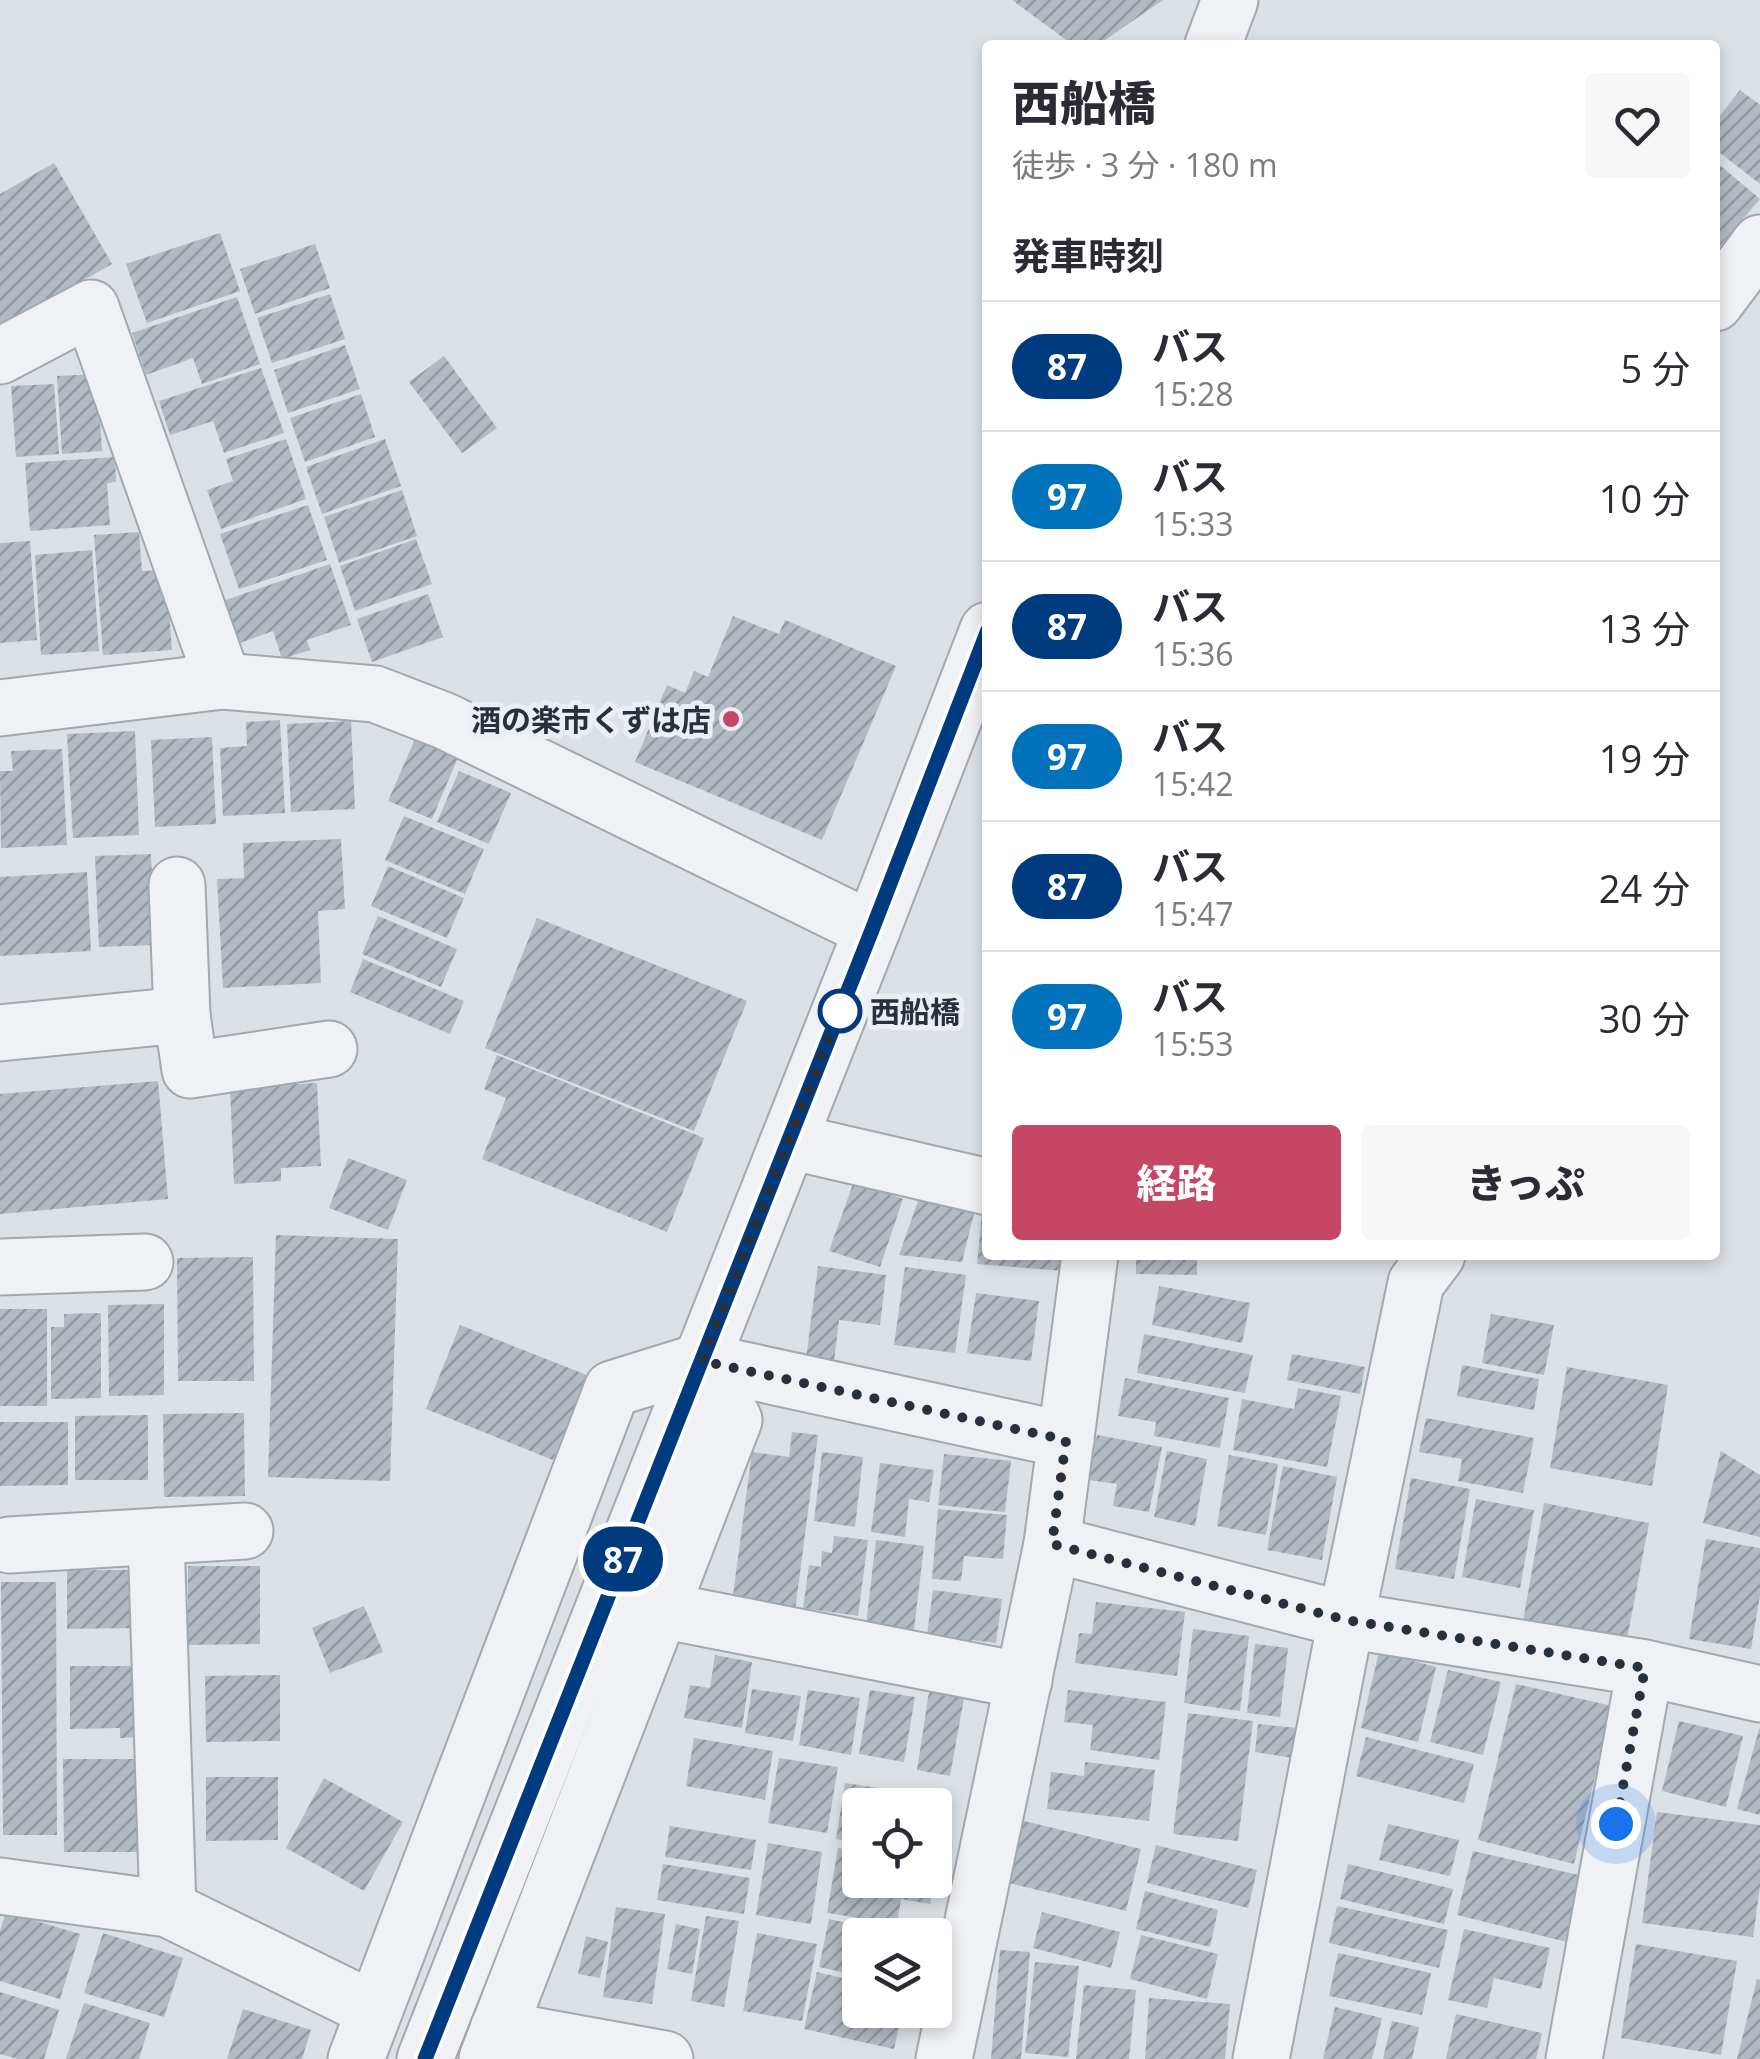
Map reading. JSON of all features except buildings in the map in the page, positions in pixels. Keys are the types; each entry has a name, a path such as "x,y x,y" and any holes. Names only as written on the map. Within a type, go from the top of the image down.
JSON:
{"street":[{"path":"1214,40 1230,0"},
{"path":"1720,296 1760,243"},
{"path":"0,356 91,308 223,681"},
{"path":"425,2059 982,646"},
{"path":"0,708 223,681 375,694 445,721 872,930"},
{"path":"177,885 182,1014 190,1070 329,1049"},
{"path":"0,1033 182,1014"},
{"path":"789,1141 982,1186"},
{"path":"944,2059 1052,1544 1089,1260"},
{"path":"1261,2059 1416,1283 1433,1260"},
{"path":"0,1267 145,1262"},
{"path":"665,2059 492,2044 734,1420 702,1361"},
{"path":"0,1886 168,1909 365,2034 612,1388 702,1361 1066,1440"},
{"path":"9,1545 245,1531"},
{"path":"156,1536 168,1909"},
{"path":"1052,1544 1346,1620 1645,1668 1760,1694"},
{"path":"661,1610 1024,1681"},
{"path":"1574,2059 1645,1668"}],"bus line":[{"name":"87","path":"425,2059 982,646"}],"place":[{"name":"酒の楽市くずは店","path":"731,719"},
{"name":"西船橋","path":"840,1011"}],"route":[{"path":"840,1011 844,1000 702,1361 1066,1440 1052,1544 1346,1620 1645,1668 1616,1824"}]}
